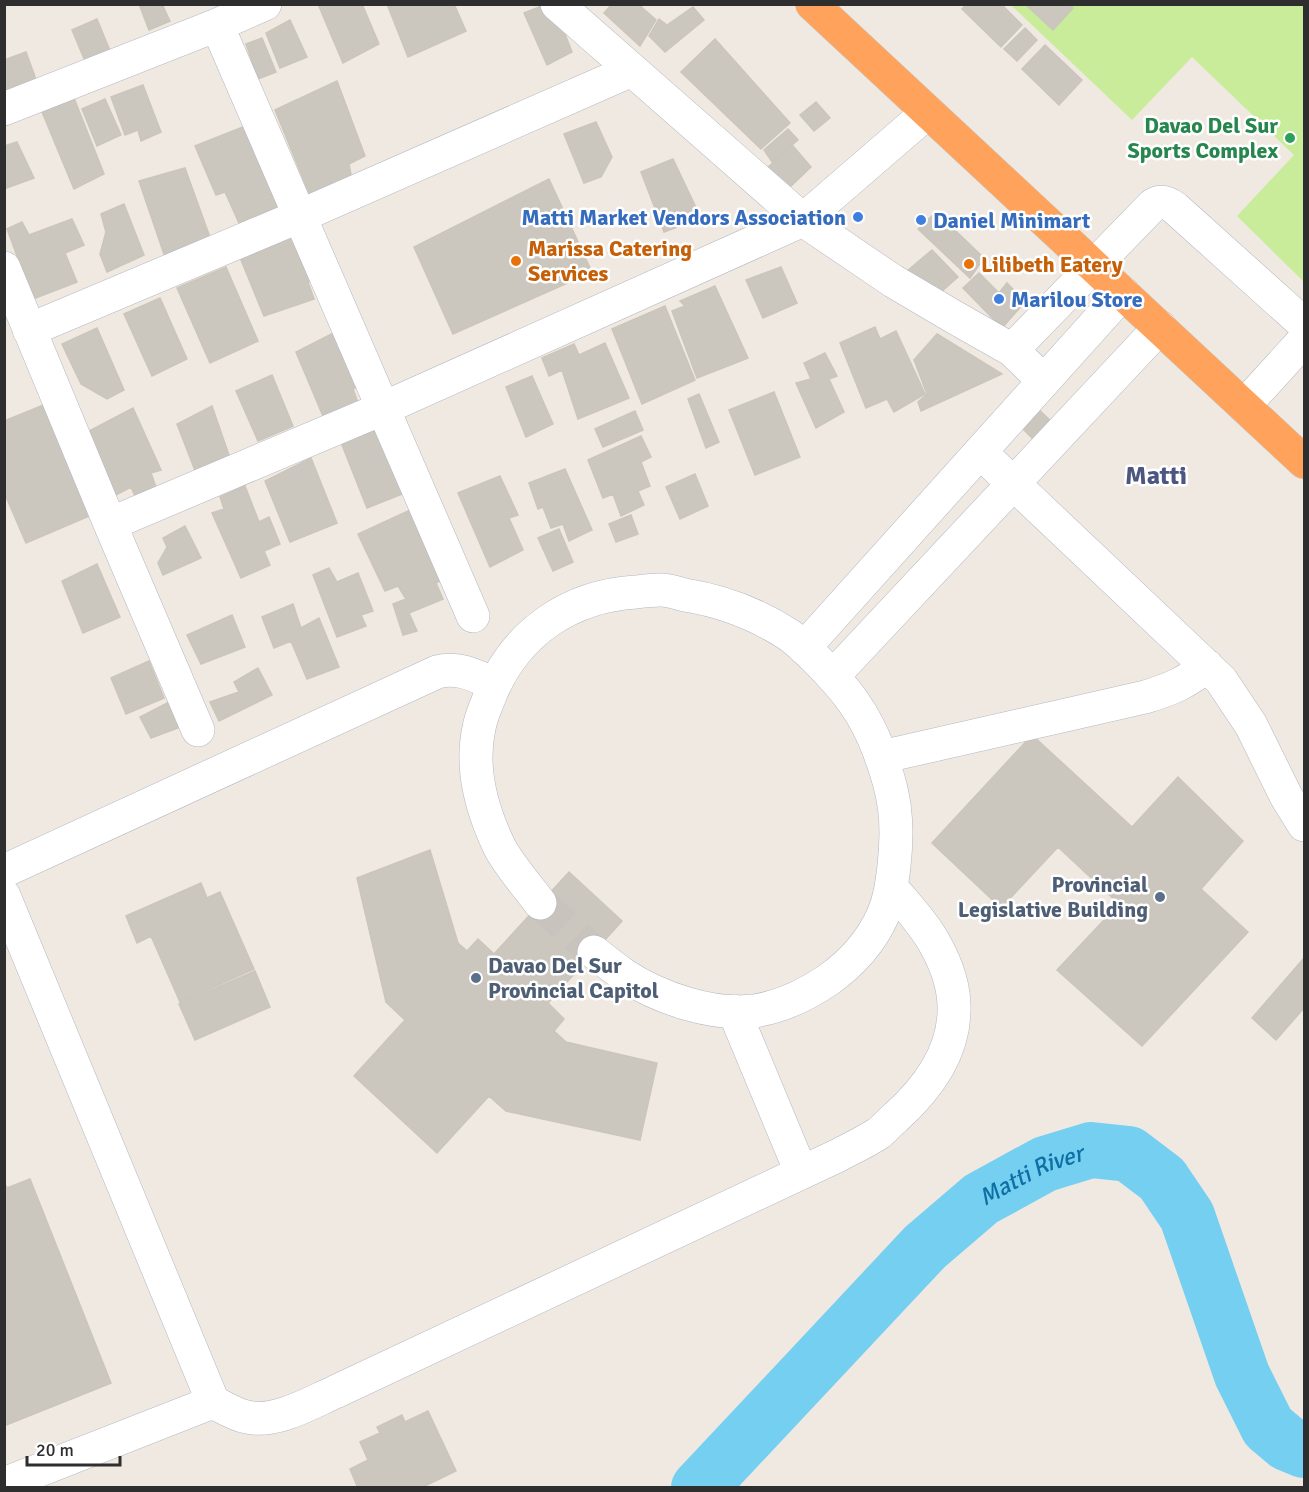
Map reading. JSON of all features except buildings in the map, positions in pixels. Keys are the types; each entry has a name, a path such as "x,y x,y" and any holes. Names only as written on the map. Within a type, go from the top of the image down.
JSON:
{"highway":[{"path":"812,4 1305,462"}],"street":[{"path":"4,108 265,4"},
{"path":"557,4 803,220 893,281 1012,350 1044,381"},
{"path":"217,25 473,616"},
{"path":"29,330 300,216 632,70"},
{"path":"110,524 384,408 803,220 928,112"},
{"path":"1012,350 1158,202 1169,203 1305,324"},
{"path":"4,268 198,730"},
{"path":"804,648 1123,293"},
{"path":"833,675 1160,327"},
{"path":"1244,405 1305,340"},
{"path":"980,452 1221,680 1251,725 1286,796 1305,825"},
{"path":"540,903 501,850 482,803 475,762 479,727 495,684 512,656 530,636 558,614 590,600 624,593 661,590 733,606 790,636 804,648 833,675 861,711 872,732 890,782 897,832 892,888 884,913 871,939 854,959 816,988 796,998 754,1011 712,1009 678,1001 650,990 623,975 594,952"},
{"path":"881,757 1161,693 1179,685 1207,666"},
{"path":"4,871 437,672 457,669 495,684"},
{"path":"4,896 213,1402 247,1418 264,1419 280,1416 346,1387 839,1155 879,1133 922,1091 941,1063 950,1040 954,1012 952,990 936,945 892,888"},
{"path":"734,1011 801,1173"},
{"path":"4,1484 213,1402"}],"green space":[{"name":"Davao Del Sur Sports Complex","path":"1011,5 1304,5 1304,282 1237,216 1294,155 1192,57 1132,120"}],"waterway":[{"name":"Matti River","path":"699,1488 925,1247 981,1199 1045,1164 1091,1150 1129,1154 1162,1179 1187,1216 1242,1375 1268,1427 1287,1443 1304,1450"}],"tunnel":[{"path":"540,903 594,952"}],"place":[{"name":"Davao Del Sur Sports Complex","path":"1290,138"},
{"name":"Matti Market Vendors Association","path":"858,217"},
{"name":"Daniel Minimart","path":"921,220"},
{"name":"Marissa Catering Services","path":"516,261"},
{"name":"Lilibeth Eatery","path":"969,264"},
{"name":"Marilou Store","path":"999,299"},
{"name":"Provincial Legislative Building","path":"1160,897"},
{"name":"Davao Del Sur Provincial Capitol","path":"476,978"}],"district":[{"name":"Matti","path":"1156,476"}]}
